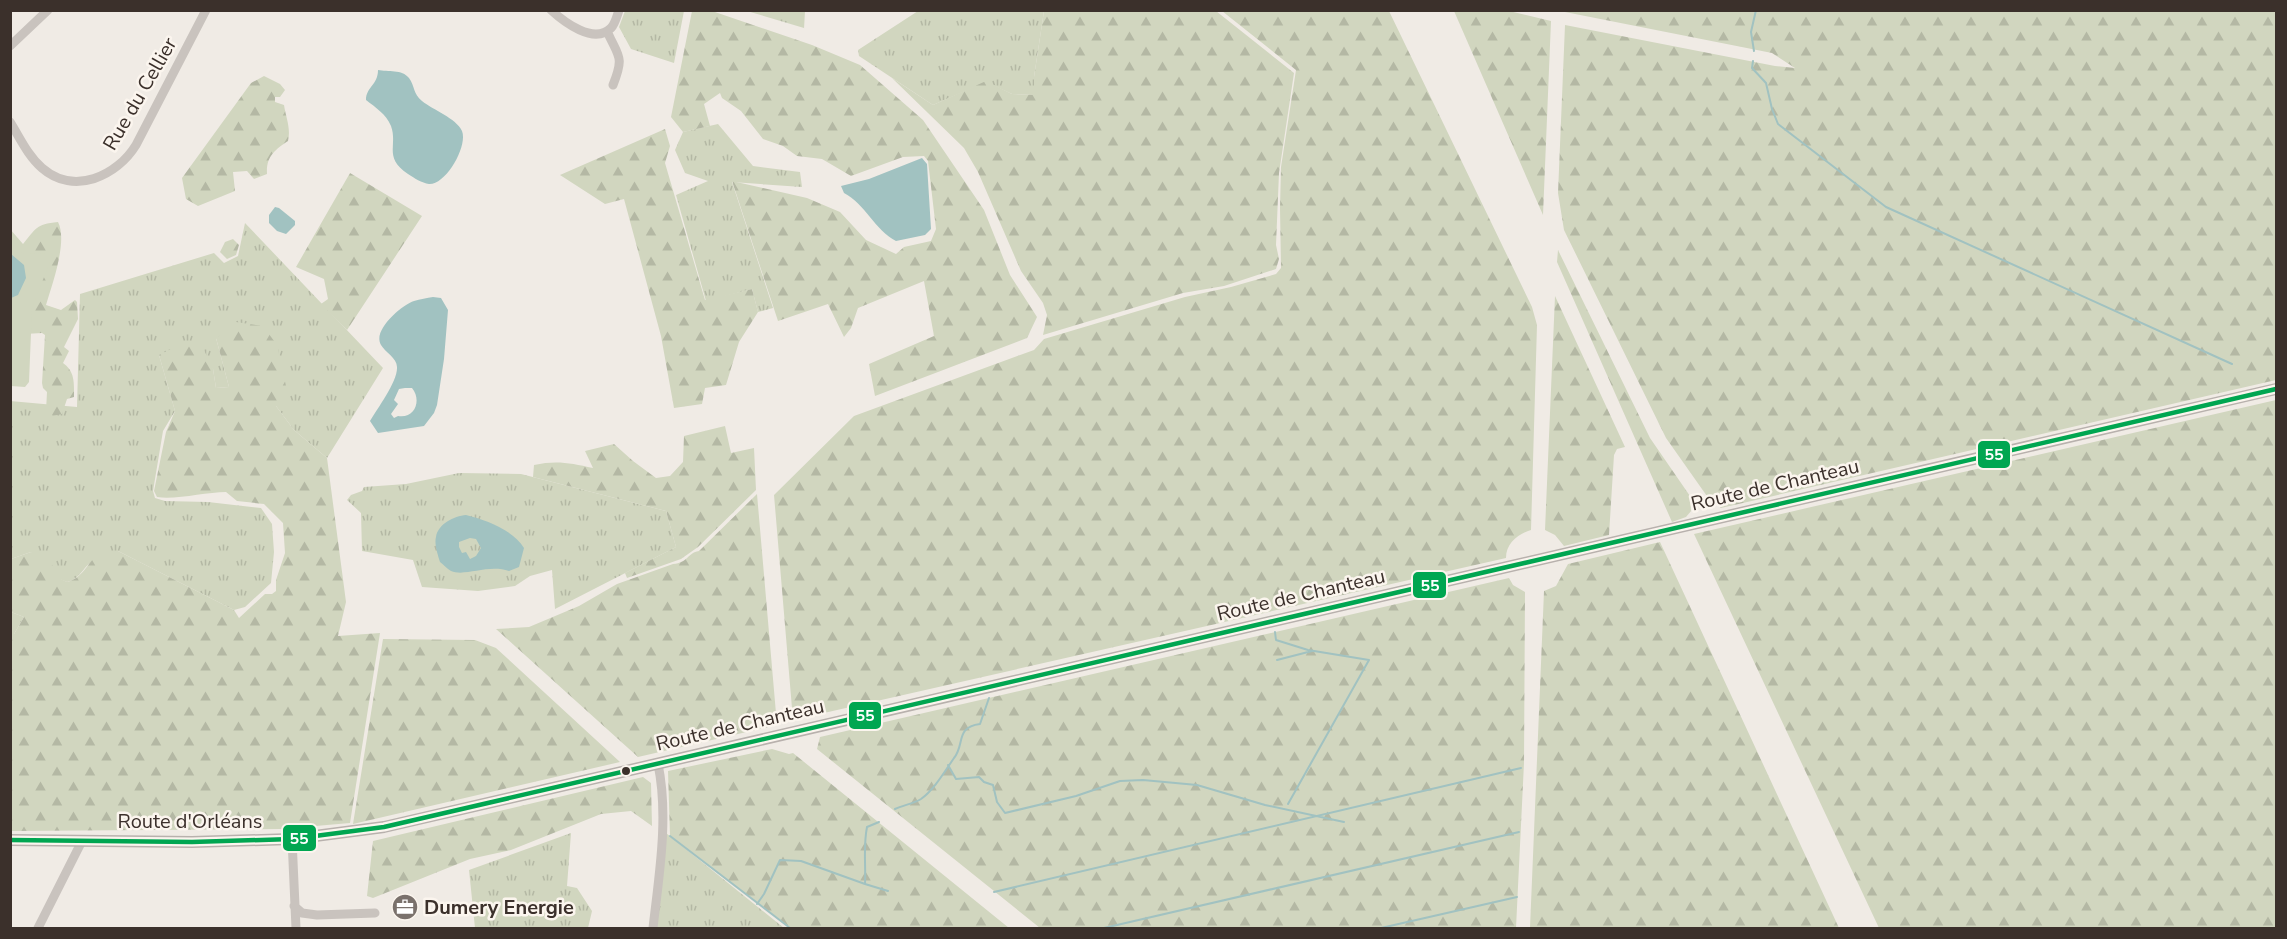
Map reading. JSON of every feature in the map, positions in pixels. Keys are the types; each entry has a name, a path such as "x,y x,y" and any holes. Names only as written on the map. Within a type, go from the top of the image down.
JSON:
{"main road":[{"name":"Route de Chanteau","path":"370,829 2277,389"},
{"name":"Route d'Orléans","path":"10,840 192,842 292,839 370,829"}],"street":[{"path":"10,46 48,10"},
{"name":"Rue du Cellier","path":"10,122 34,160 49,173 67,179 81,180 94,179 109,173 128,158 136,145 206,10"},
{"path":"551,10 569,25 587,32 601,33 607,31 614,23 620,10"},
{"path":"607,31 620,59 620,69 613,85"},
{"path":"652,928 660,869 662,811 658,764"},
{"path":"292,839 296,928"},
{"path":"38,928 82,841"},
{"path":"294,906 302,913 317,915 375,913"}],"green space":[{"path":"625,11 684,11 674,63 631,49 619,27"},
{"path":"692,11 712,11 812,45 860,65 923,120 984,210 1010,275 1037,317 1027,338 875,396 869,364 934,336 924,281 858,308 851,328 844,337 828,304 778,321 732,181 807,198 840,212 866,240 896,254 904,247 931,241 936,229 928,161 924,156 903,157 851,176 822,159 797,156 783,146 763,139 741,111 722,98 720,93 704,104 710,126 683,132 671,117"},
{"path":"747,11 805,11 804,29 804,28"},
{"path":"918,11 1044,11 1034,77 1034,95 1012,94 986,82 933,105 859,56 858,50"},
{"path":"1044,11 1216,11 1294,73 1279,173 1276,245 1279,259 1276,269 1224,286 1183,293 1043,335 1047,315 1043,303 1021,271 978,172 964,148 892,78 933,105 986,81 1012,94 1034,95 1034,77"},
{"path":"1222,11 1389,11 1532,307 1537,325 1531,530 1510,544 1506,558 793,720 774,495 854,416 1034,350 1044,339 1185,297 1276,274 1281,268 1281,167 1296,70"},
{"path":"1454,11 1509,11 1551,21 1543,215"},
{"path":"1565,11 2276,11 2276,380 1721,508 1709,499 1666,438 1564,230 1558,193 1565,25 1795,68 1772,53"},
{"path":"264,76 280,84 285,90 280,97 275,97 275,102 284,105 289,127 288,141 272,154 267,174 254,179 247,171 233,172 235,191 198,206 186,199 182,178 251,83"},
{"path":"718,124 753,166 800,172 802,187 732,182 773,308 758,312 752,289 706,301 676,195 708,181 685,173 675,150 683,132"},
{"path":"665,129 670,146 665,163 705,300 752,289 758,312 739,342 726,385 705,388 702,404 674,408 661,336 624,199 605,204 560,175"},
{"path":"350,173 422,216 347,330 321,304 328,299 324,279 296,267"},
{"path":"58,222 61,230 60,251 46,305 61,310 75,300 78,319 64,347 69,351 63,363 72,374 74,397 67,399 62,414 53,416 46,411 47,392 42,383 45,335 42,333 25,334 11,251 10,229 23,244 40,226"},
{"path":"245,223 383,368 327,458 294,430 216,338 229,387 216,388 213,369 159,355 175,411 163,431 153,491 155,498 165,501 208,502 261,508 272,524 274,552 271,583 245,607 234,610 118,551 94,560 76,578 67,582 57,578 31,552 11,559 10,401 77,407 80,294 214,253 224,263 238,256"},
{"path":"10,235 22,253 53,254 32,308 29,382 25,387 11,386"},
{"path":"233,239 239,245 236,255 227,259 220,252 225,242"},
{"path":"1558,250 1650,438 1690,496 1691,511 1686,517 1672,522 1557,262"},
{"path":"1555,296 1625,447 1617,449 1614,455 1609,535 1564,546 1555,535 1545,530"},
{"path":"236,322 263,326 277,345 286,386 276,406 294,430 327,458 346,602 338,636 380,633 350,823 281,829 11,831 11,634 14,634 24,617 11,612 11,559 31,552 49,557 57,577 67,582 79,576 97,555 118,551 234,610 239,618 265,594 272,594 276,591 276,580 285,553 283,523 264,504 237,501 226,492 165,498 157,497 154,491 166,432 175,411 159,355 183,343 203,348 213,369 216,388 229,387 216,338"},
{"path":"2276,400 2276,928 1879,928 1694,534"},
{"path":"725,426 731,453 754,448 756,490 698,547 681,559 627,578 625,573 676,547 666,511 533,477 534,465 542,463 564,463 593,468 585,451 614,444 656,478 670,476 683,462 684,436"},
{"path":"459,473 521,474 666,511 676,547 555,609 552,570 530,576 515,586 478,591 422,587 413,560 362,551 361,513 347,500 351,495 362,491 364,487 406,484"},
{"path":"757,494 777,725 638,757 496,629 529,627 579,606 617,584 682,562 699,551"},
{"path":"1660,542 1839,928 1530,928 1544,591 1556,586 1568,564"},
{"path":"1509,578 1513,585 1525,592 1524,763 1516,928 1040,928 817,749 820,737"},
{"path":"11,612 24,617 14,634 11,634"},
{"path":"383,639 475,640 496,648 620,762 353,824"},
{"path":"772,749 793,753 1009,928 791,928 670,836 668,771"},
{"path":"643,777 651,783 652,826 631,811 601,814 511,850 470,859 373,898 367,896 373,841"},
{"path":"571,833 567,886 577,888 592,911 588,928 475,928 469,870"},
{"path":"666,833 784,928 656,928"}],"water":[{"path":"378,70 406,75 419,98 455,122 462,131 462,146 459,155 448,172 436,183 424,183 408,174 400,168 393,157 391,126 383,114 366,100"},
{"path":"922,158 927,164 931,229 925,235 896,241 844,193 841,186 869,179"},
{"path":"275,207 295,221 295,225 286,234 277,231 269,223 269,215"},
{"path":"11,254 24,265 26,278 18,295 11,298"},
{"path":"433,297 441,298 448,310 444,359 434,413 424,426 378,433 370,421 391,387 397,367 395,361 381,345 379,339 381,332 390,319 403,307 414,301","holes":["412,388 416,398 413,412 394,418 391,414 398,404 394,400 399,389"]},
{"path":"466,515 490,523 513,536 524,548 519,567 509,571 493,569 463,573 450,570 440,562 436,550 437,532 447,522","holes":["470,538 476,539 481,548 476,556 470,559 466,552 462,553 459,542"]}],"waterway":[{"path":"1754,51 1751,32 1756,10"},
{"path":"1753,61 1752,68 1766,83 1778,124 1886,207 2232,364"},
{"path":"1275,632 1276,640 1308,650 1369,660 1288,804"},
{"path":"1277,660 1312,651"},
{"path":"895,809 921,799 935,786 957,753 964,733 972,726 980,724 989,698"},
{"path":"948,765 956,779 979,777 984,782 993,785 997,802 1005,813 1076,796 1120,781 1143,780 1197,785 1265,805 1344,822"},
{"path":"994,892 1521,768"},
{"path":"757,904 780,860 801,861 865,884 867,827 879,822"},
{"path":"1104,928 1519,832"},
{"path":"670,836 790,928"},
{"path":"865,884 888,891"},
{"path":"1381,928 1517,897"}],"transit line":[{"name":"55","path":"10,840 192,842 292,839 384,827 2276,389"}],"place":[{"name":"Dumery Energie","path":"405,907"}]}
